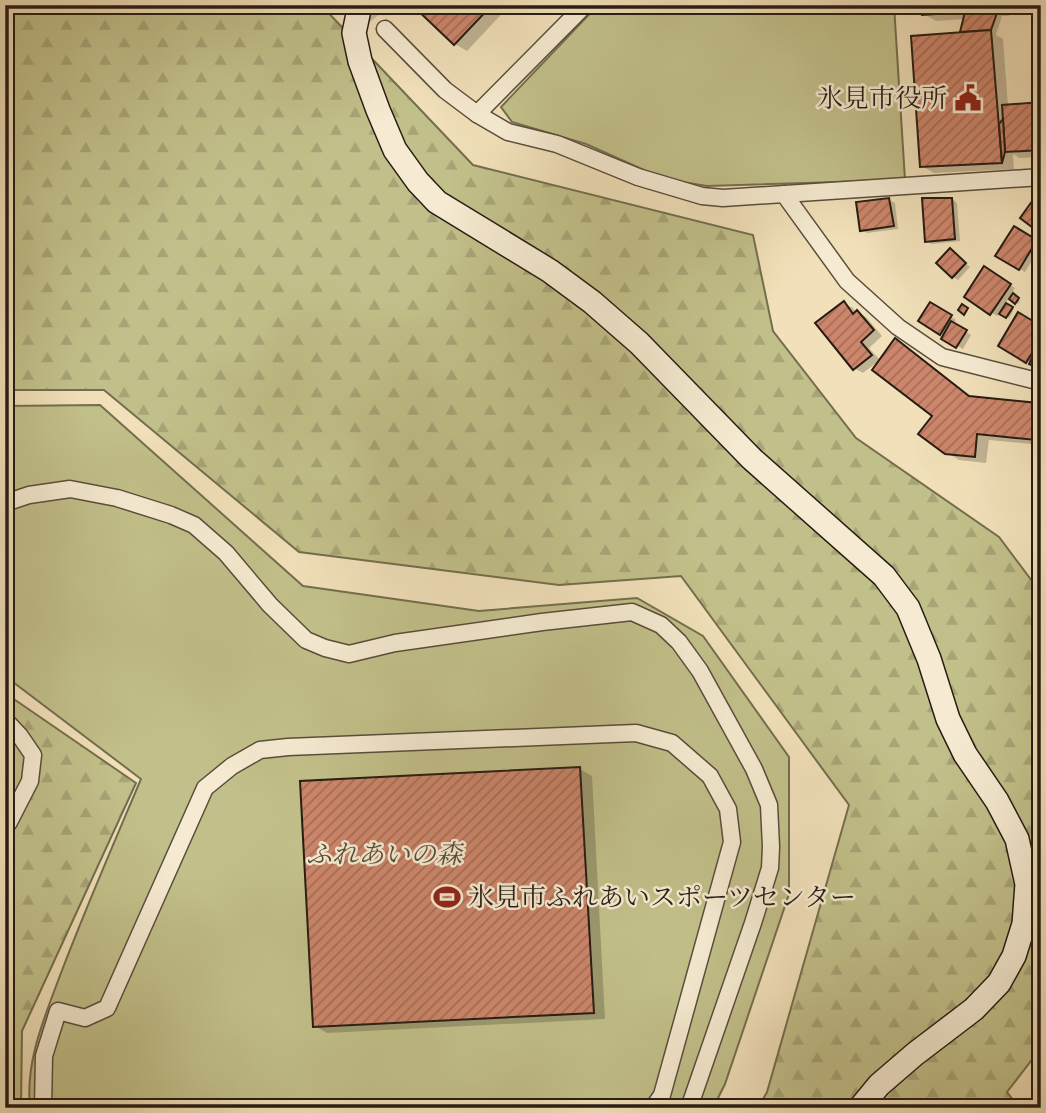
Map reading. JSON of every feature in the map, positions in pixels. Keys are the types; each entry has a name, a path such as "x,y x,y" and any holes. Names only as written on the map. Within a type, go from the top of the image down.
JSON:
{"street":[{"path":"360,5 354,33 360,61 395,150 418,182 437,202 550,271 592,302 639,343 752,459 884,576 908,608 929,659 948,719 965,754 997,801 1017,839 1027,884 1024,924 1014,957 999,983 974,1009 879,1085 860,1108"},
{"path":"477,114 585,5"},
{"path":"385,29 445,90 477,114 508,132 557,144 638,177 702,196 723,198 1041,177"},
{"path":"784,194 847,281 898,327 942,357 1041,382"},
{"path":"5,503 29,495 70,489 117,498 183,520 194,525 226,553 270,605 306,640 349,654 395,643 632,612 662,625 679,642 700,671 754,769 769,805 770,868 689,1108"},
{"path":"5,720 33,755 30,781 5,827"},
{"path":"43,1108 44,1056 58,1011 85,1018 107,1008 205,788 232,766 260,750 288,747 636,733 672,743 710,776 728,809 732,842 662,1095 653,1108"}],"green space":[{"path":"5,5 321,5 473,165 753,235 773,331 856,438 999,537 1041,593 1041,1048 1007,1092 1019,1108 758,1108 767,1092 849,805 681,576 559,585 299,552 104,390 5,390"},
{"path":"598,5 894,5 905,180 707,186 664,179 586,144 512,122 501,107"},
{"name":"ふれあいの森","path":"100,405 303,586 479,611 637,598 703,636 789,757 789,894 725,1084 713,1108 30,1108 30,1073 43,1022 80,924 141,779 5,676 5,406"},
{"path":"5,693 136,783 22,1031 21,1108 5,1108"}],"building":[{"path":"412,5 492,5 454,45"},
{"path":"921,5 997,5 998,10 922,15"},
{"path":"998,10 991,30 960,32 965,12"},
{"path":"991,30 1002,163 920,167 911,36"},
{"path":"1041,102 1041,150 1005,152 1002,105"},
{"path":"1003,119 1005,152 1002,163 999,124"},
{"path":"1038,193 1041,195 1041,227 1037,231 1020,218"},
{"path":"889,198 894,226 860,231 856,202"},
{"path":"922,198 952,198 955,239 925,242"},
{"path":"1014,226 1037,240 1019,270 995,256"},
{"path":"950,248 966,263 952,278 936,263"},
{"path":"984,266 1011,284 990,315 964,297"},
{"path":"1013,293 1019,298 1015,304 1009,299"},
{"path":"844,301 853,314 857,310 874,330 861,342 872,355 853,370 815,323"},
{"path":"930,302 952,315 940,335 918,321"},
{"path":"1006,303 1013,307 1006,318 999,314"},
{"path":"962,304 968,308 964,315 958,310"},
{"path":"1018,312 1041,326 1041,338 1026,363 998,346"},
{"path":"951,321 967,330 956,348 941,339"},
{"path":"895,338 969,396 1038,403 1036,440 977,434 975,457 945,454 918,434 932,416 872,370"},
{"path":"1036,349 1041,351 1041,370 1029,364"},
{"name":"氷見市ふれあいスポーツセンター","path":"580,767 594,1013 313,1027 300,781"}],"tunnel":[{"path":"365,5 385,29"}],"place":[{"name":"氷見市役所","path":"968,98"},
{"name":"氷見市ふれあいスポーツセンター","path":"447,897"}]}
